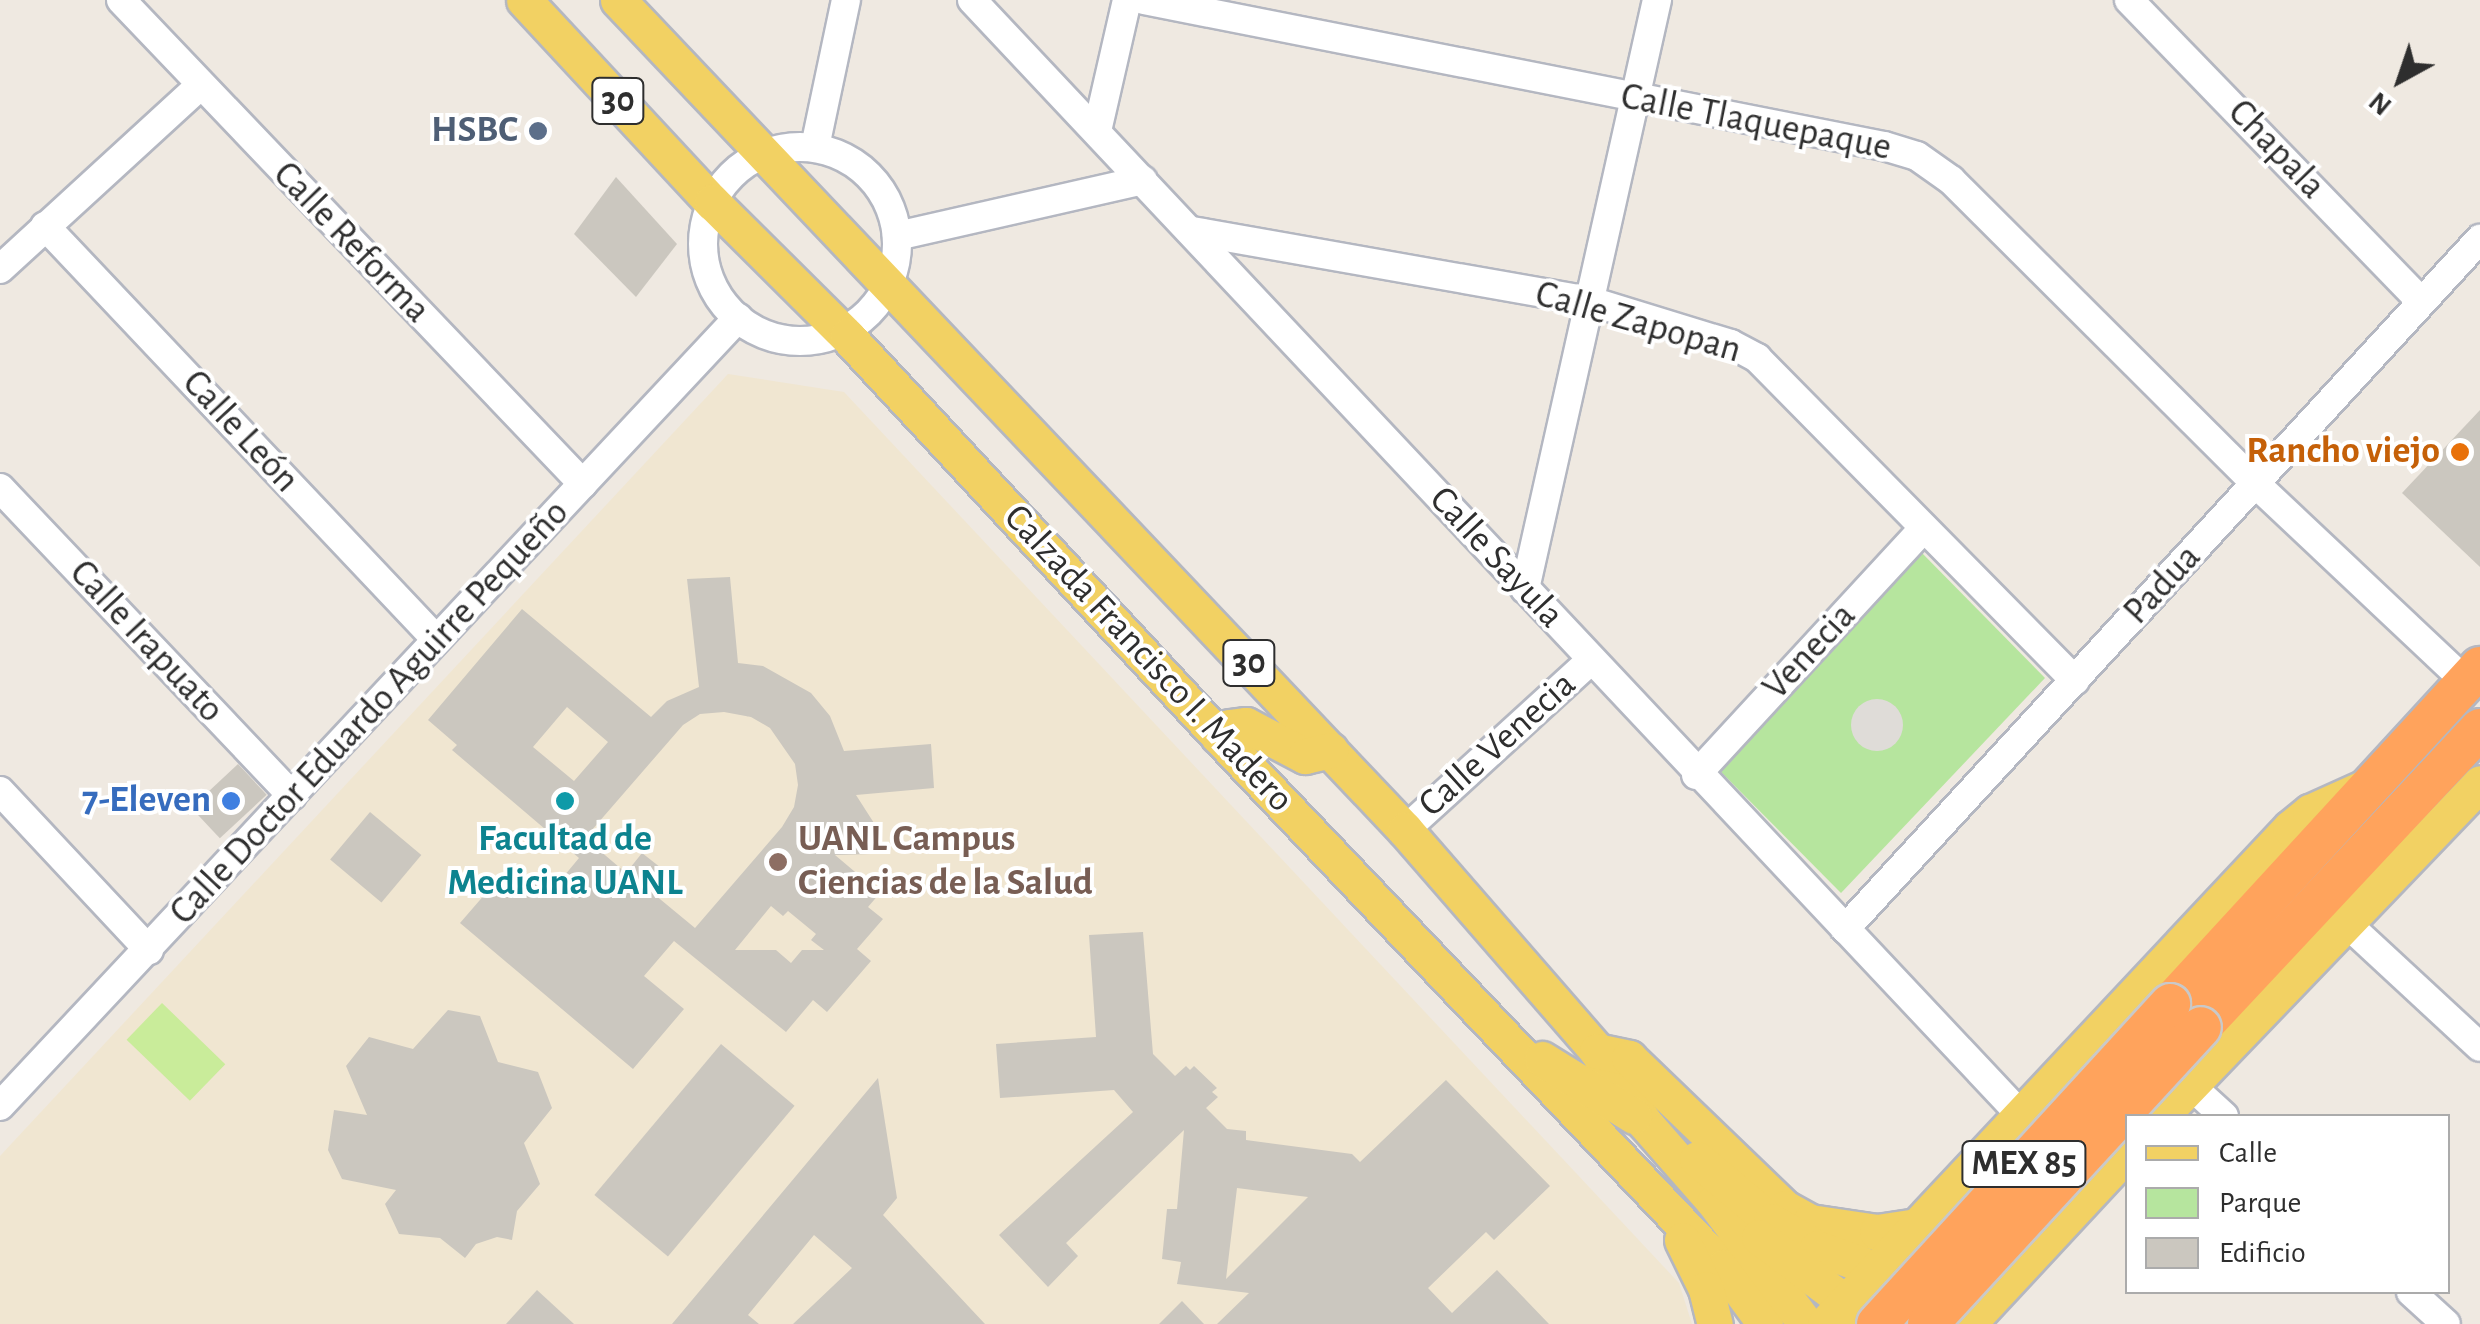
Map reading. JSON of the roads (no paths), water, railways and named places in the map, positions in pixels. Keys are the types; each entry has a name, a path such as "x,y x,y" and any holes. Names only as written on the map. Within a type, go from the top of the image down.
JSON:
{"highway":[{"name":"MEX 85","path":"1927,1324 2186,1016 2375,782 2473,675"},
{"name":"MEX 85","path":"1869,1284 2186,1016 2374,842 2480,729"},
{"path":"2374,842 2406,833 2430,816 2480,762"}],"main road":[{"name":"Calzada Francisco I. Madero","path":"524,0 712,202 842,332 1722,1268 1765,1324"},
{"name":"Calzada Francisco I. Madero","path":"618,0 1405,830 1596,1051 1644,1122 1714,1202 1806,1324"},
{"path":"1218,736 1230,727 1246,725 1305,756 1330,750"},
{"path":"1869,1284 1955,1185 2290,828 2310,812 2375,782"},
{"path":"2162,1114 2480,783"},
{"path":"1502,1036 1644,1122 1793,1236 1927,1324"},
{"path":"1596,1051 1629,1058 1785,1208 1810,1222 1876,1232 1869,1284"},
{"path":"1714,1202 1869,1284 1911,1280 1985,1311 2125,1155"},
{"path":"1955,1185 1952,1204 1965,1239 1998,1257 2034,1252"},
{"path":"1664,1209 1706,1289 1715,1324"}],"street":[{"name":"Calle Reforma","path":"120,0 583,484"},
{"path":"815,147 846,0"},
{"name":"Calle Sayula","path":"972,0 1696,775 2021,1115"},
{"path":"1097,131 1127,0"},
{"name":"Calle Tlaquepaque","path":"1144,0 1884,146 1917,156 1951,180 2257,485 2473,675"},
{"path":"1524,588 1656,0"},
{"name":"Chapala","path":"2133,1 2421,301"},
{"path":"0,269 200,86"},
{"path":"796,146 815,147 846,158 872,177 889,204 897,236 888,286 869,312 842,332 796,341 765,334 738,318 721,300 703,252 712,202 732,174 760,154 796,146"},
{"path":"897,236 1144,180"},
{"name":"Calle León","path":"45,226 435,638"},
{"name":"Calle Zapopan","path":"1192,232 1590,301 1731,344 1757,358 2075,680"},
{"name":"Padua","path":"1845,929 2480,239"},
{"name":"Calle Doctor Eduardo Aguirre Pequeño","path":"0,1106 738,318"},
{"name":"Calle Irapuato","path":"0,488 292,796"},
{"name":"Venecia","path":"1696,775 1924,528"},
{"name":"Calle Venecia","path":"1405,830 1590,661"},
{"path":"0,791 149,950"},
{"path":"2344,921 2480,1047"},
{"path":"2190,1085 2222,1114"},
{"path":"2414,1294 2446,1324"}],"place":[{"name":"HSBC","path":"538,131"},
{"name":"Rancho viejo","path":"2460,452"},
{"name":"7-Eleven","path":"231,801"},
{"name":"Facultad de Medicina UANL","path":"565,801"},
{"name":"UANL Campus Ciencias de la Salud","path":"778,862"}]}
